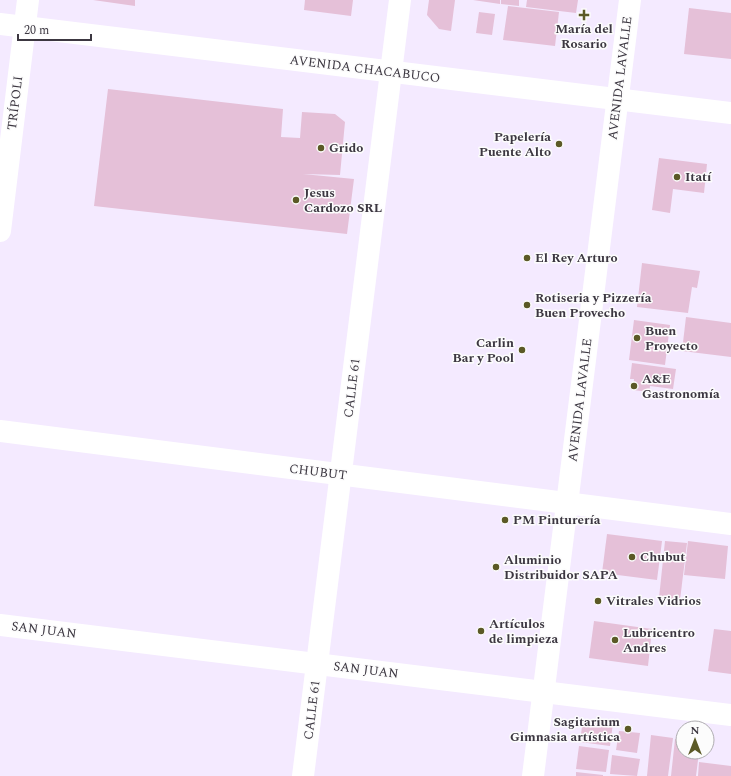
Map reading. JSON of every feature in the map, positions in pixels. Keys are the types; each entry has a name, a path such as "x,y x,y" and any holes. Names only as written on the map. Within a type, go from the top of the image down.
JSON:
{"street":[{"name":"TRÍPOLI","path":"0,231 28,0"},
{"name":"CALLE 61","path":"303,776 400,0"},
{"name":"AVENIDA LAVALLE","path":"533,776 630,0"},
{"name":"AVENIDA CHACABUCO","path":"0,24 731,113"},
{"name":"CHUBUT","path":"0,431 731,524"},
{"name":"SAN JUAN","path":"0,625 731,715"}],"building":[{"path":"93,0 135,0 135,6"},
{"path":"305,0 353,0 351,16 304,10"},
{"path":"429,0 455,0 451,31 439,29 427,15"},
{"path":"473,0 500,0 500,4"},
{"path":"501,0 519,0 519,6 501,4"},
{"path":"527,0 578,0 576,13 526,7"},
{"path":"508,6 559,12 555,46 503,40"},
{"path":"689,8 731,13 731,59 684,54"},
{"path":"479,12 495,14 492,35 476,33"},
{"path":"108,89 283,109 281,137 300,138 302,112 335,114 345,122 340,175 303,174 354,179 347,234 94,206"},
{"path":"659,158 707,164 704,193 673,189 670,213 652,210"},
{"path":"642,263 700,271 697,288 692,287 688,313 637,307"},
{"path":"686,317 731,323 731,357 682,351"},
{"path":"634,320 670,325 665,365 629,360"},
{"path":"632,363 676,369 673,389 650,386 649,392 633,390 634,379 630,379"},
{"name":"Chubut","path":"607,534 662,541 657,580 602,573"},
{"path":"665,541 687,543 680,600 659,598"},
{"path":"688,541 728,546 725,579 684,575"},
{"path":"594,621 652,629 648,666 589,658"},
{"path":"714,629 731,631 731,674 708,671"},
{"path":"583,719 613,723 610,746 580,742"},
{"path":"619,731 640,733 637,753 616,750"},
{"path":"651,735 673,738 668,776 647,776"},
{"path":"675,739 675,760 698,760 696,776 671,776"},
{"path":"579,746 609,750 606,772 576,769"},
{"path":"612,755 640,759 637,776 610,774"},
{"path":"699,762 731,766 731,776 698,776"},
{"path":"576,772 603,775 603,776 576,776"}],"place":[{"name":"María del Rosario","path":"584,15"},
{"name":"Papelería Puente Alto","path":"559,144"},
{"name":"Grido","path":"321,148"},
{"name":"Itatí","path":"677,177"},
{"name":"Jesus Cardozo SRL","path":"296,200"},
{"name":"El Rey Arturo","path":"527,258"},
{"name":"Rotiseria y Pizzería Buen Provecho","path":"527,305"},
{"name":"Buen Proyecto","path":"637,338"},
{"name":"Carlin Bar y Pool","path":"522,350"},
{"name":"A&E Gastronomía","path":"634,386"},
{"name":"PM Pinturería","path":"505,520"},
{"name":"Chubut","path":"632,557"},
{"name":"Aluminio Distribuidor SAPA","path":"496,567"},
{"name":"Vitrales Vidrios","path":"598,601"},
{"name":"Artículos de limpieza","path":"481,631"},
{"name":"Lubricentro Andres","path":"615,640"},
{"name":"Sagitarium Gimnasia artística","path":"628,729"}]}
